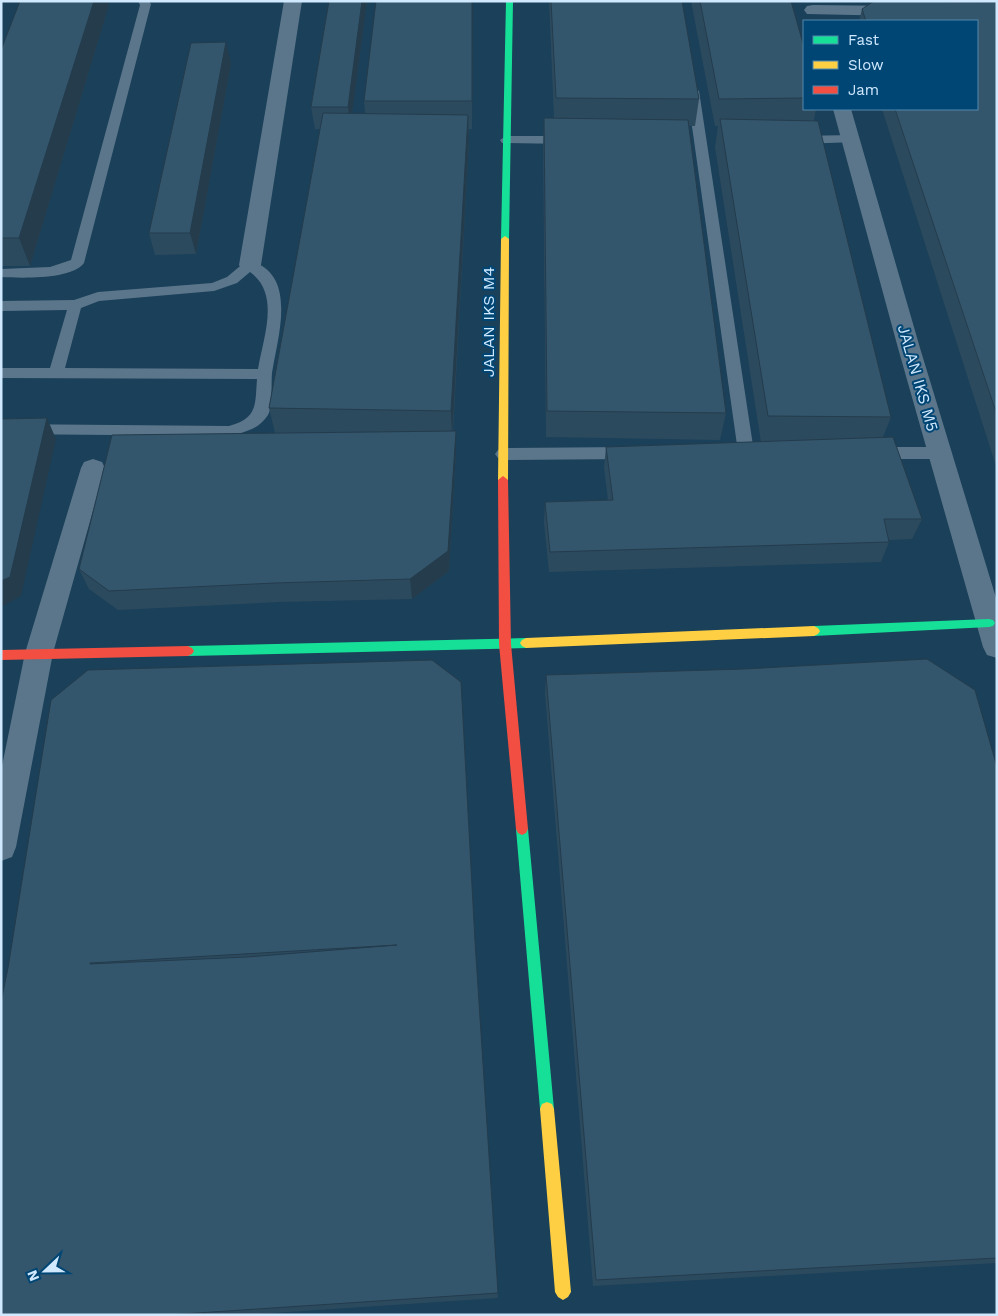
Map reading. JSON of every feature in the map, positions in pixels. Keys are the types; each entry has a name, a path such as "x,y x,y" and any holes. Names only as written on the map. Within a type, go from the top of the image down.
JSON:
{"street":[{"path":"250,265 294,1"},
{"name":"JALAN IKS M4","path":"510,1 506,140 504,454 506,644 563,1292"},
{"path":"813,11 919,12"},
{"name":"JALAN IKS M5","path":"842,110 997,648"},
{"path":"1,847 39,653 93,468"},
{"path":"1,655 506,644 989,623"}],"lane":[{"path":"1,273 47,273 64,270 77,263 146,4 143,1"},
{"path":"691,76 746,452"},
{"path":"506,140 574,140"},
{"path":"785,140 852,140"},
{"path":"1,306 75,305 98,297 214,287 232,280 250,265 264,275 271,286 276,302 265,374 262,412 249,426 229,431 1,429"},
{"path":"56,373 75,305"},
{"path":"1,373 265,374"},
{"path":"726,452 765,452"},
{"path":"504,454 639,453"},
{"path":"862,453 940,453"}],"building":[{"path":"20,1 94,1 19,238 1,238 1,50"},
{"path":"329,1 362,1 348,107 311,107"},
{"path":"376,1 472,1 472,101 364,101"},
{"path":"551,1 682,1 699,99 556,98"},
{"path":"700,1 791,1 803,43 803,98 719,99"},
{"path":"874,1 997,2 997,415 895,110 978,110 978,20 866,20 862,9"},
{"path":"226,42 190,233 149,233 191,43"},
{"path":"323,113 468,115 451,411 269,408"},
{"path":"544,118 688,120 726,413 547,411"},
{"path":"720,119 818,121 891,417 768,416"},
{"path":"47,418 10,577 1,581 1,419"},
{"path":"456,431 448,551 410,579 109,591 79,569 112,435"},
{"path":"893,437 922,519 884,519 889,542 550,552 545,502 613,500 606,447"},
{"path":"927,659 975,690 997,767 997,1258 596,1280 546,675 744,669"},
{"path":"432,660 461,682 475,941 498,1293 167,1315 1,1315 1,1002 51,700 88,670","holes":["397,945 247,957 90,964"]}],"traffic: fast":[{"path":"505,239 510,1"},
{"path":"814,631 989,623"},
{"path":"188,651 526,643"},
{"path":"522,829 547,1109"}],"traffic: slow":[{"path":"503,480 505,239"},
{"path":"526,643 814,631"},
{"path":"547,1109 563,1292"}],"traffic: jam":[{"path":"503,480 505,644 522,829"},
{"path":"1,655 188,651"}]}
